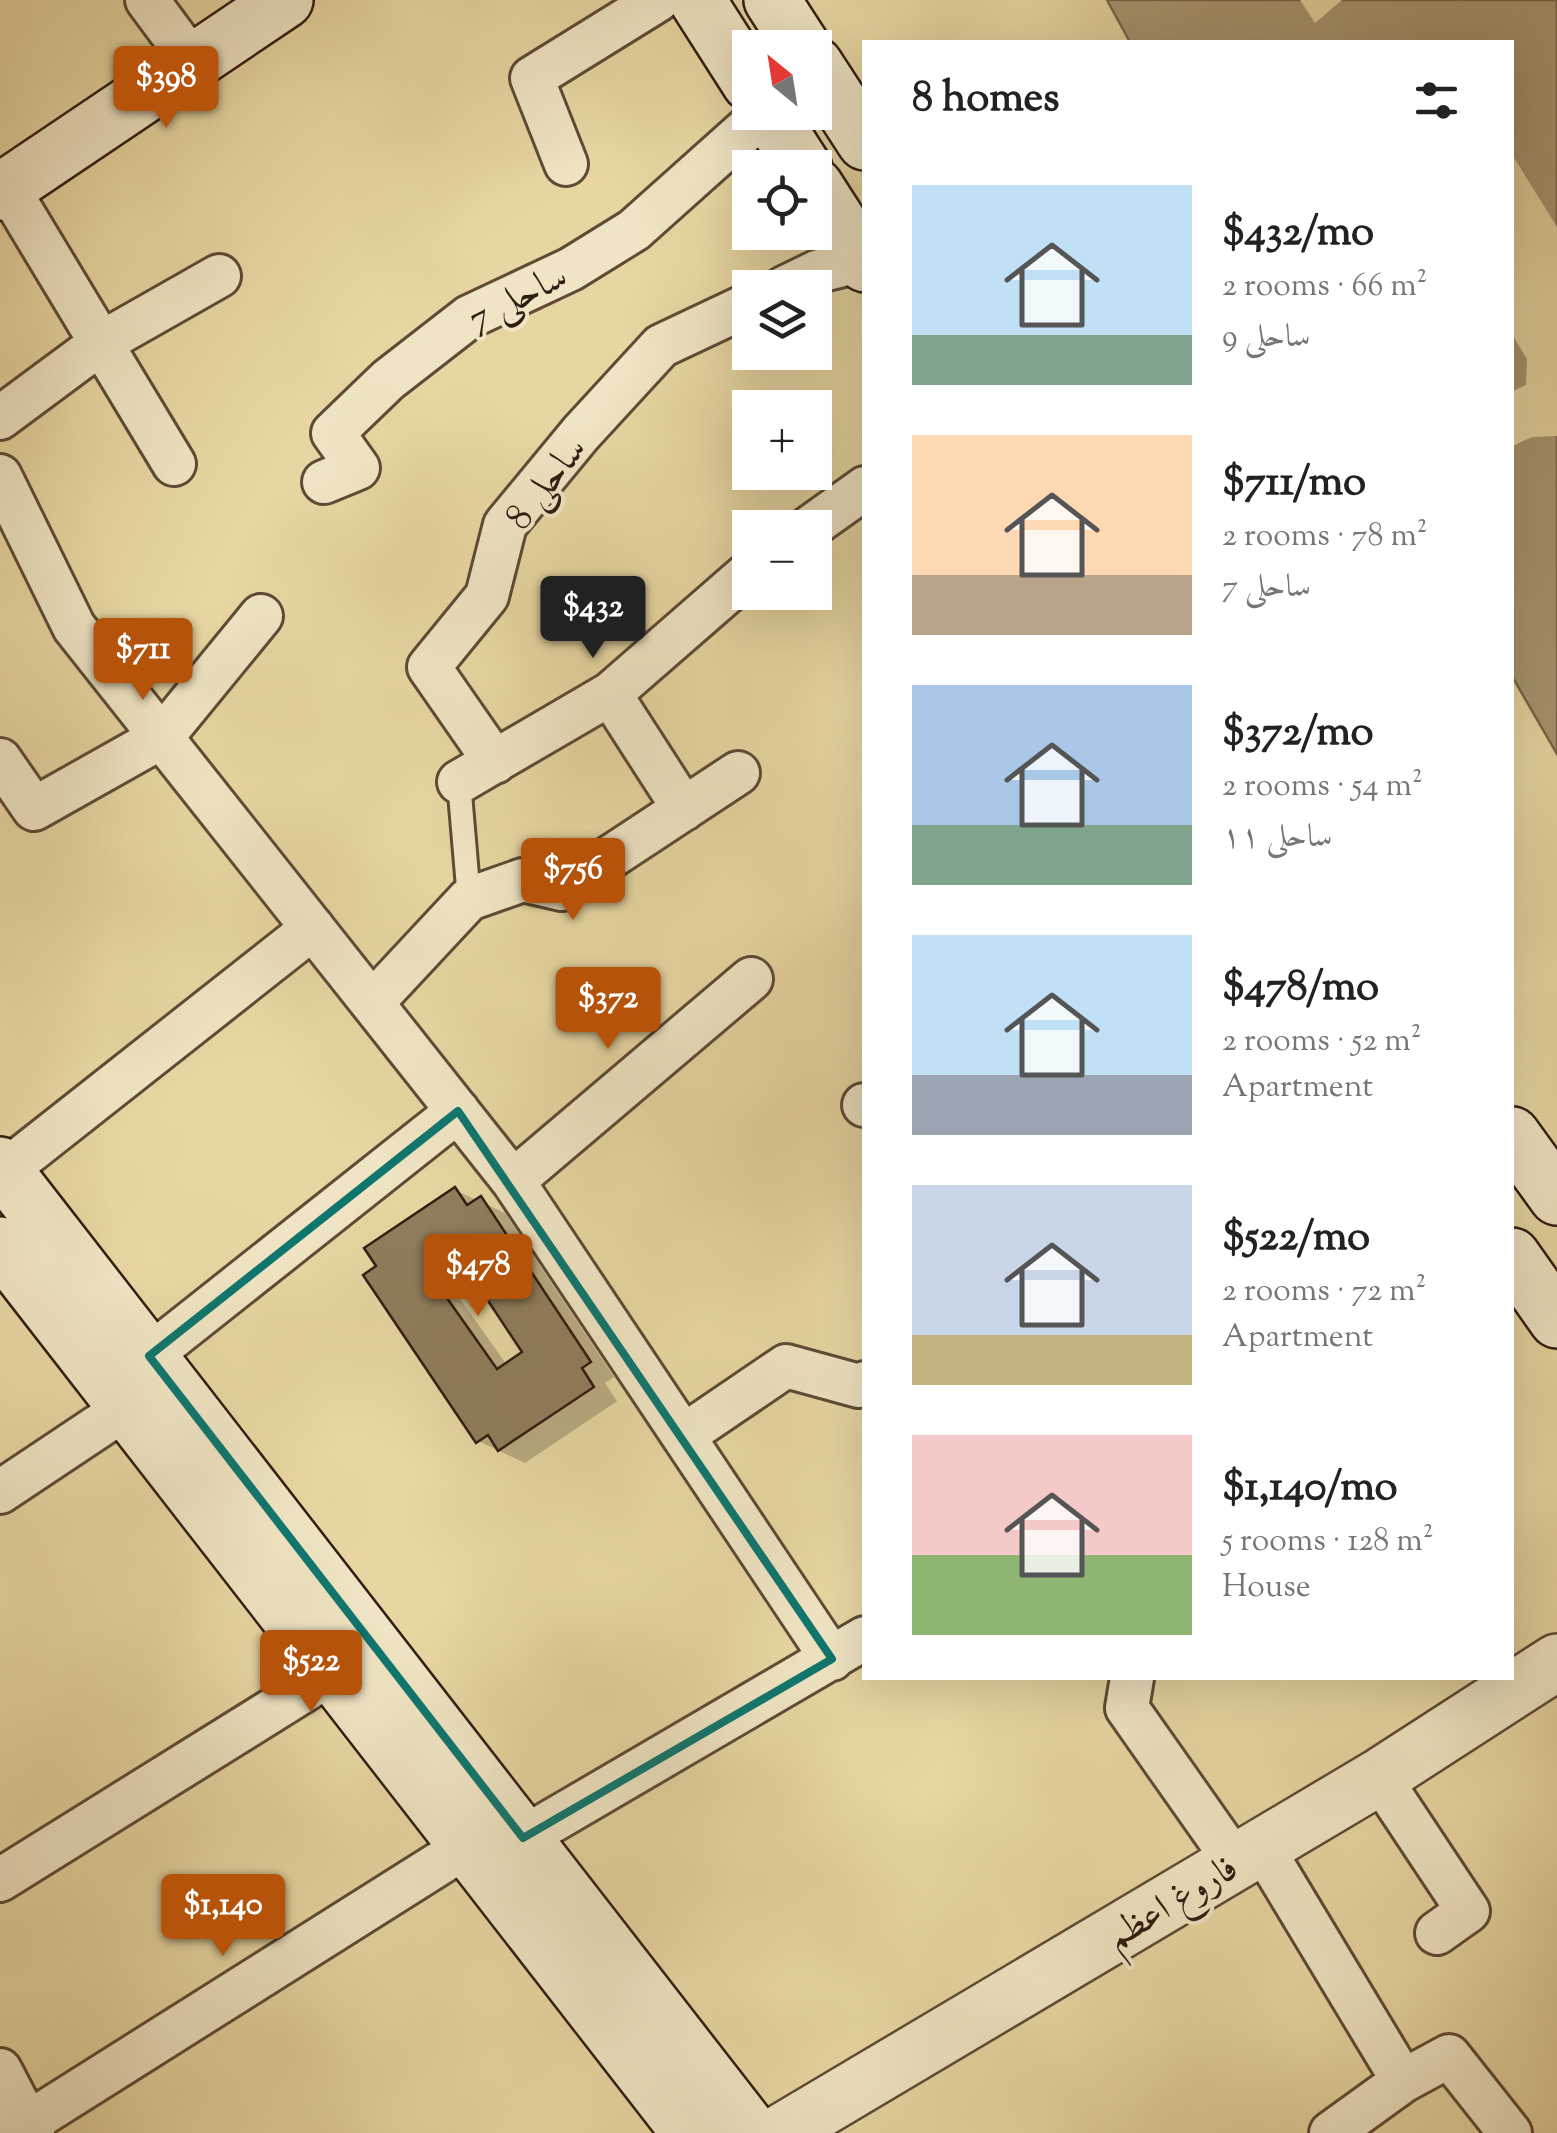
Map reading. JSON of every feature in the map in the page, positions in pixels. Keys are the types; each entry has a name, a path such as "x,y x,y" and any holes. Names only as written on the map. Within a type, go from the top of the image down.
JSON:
{"main road":[{"path":"4,190 285,0"},
{"path":"697,0 732,55"},
{"path":"772,0 791,30"},
{"path":"832,91 862,137"},
{"path":"832,212 862,259"},
{"path":"1514,1138 1557,1197"},
{"path":"3,1168 752,2133"},
{"path":"0,1245 690,2133"},
{"path":"1514,1259 1557,1320"},
{"name":"فاروغ اعظم","path":"780,2133 1379,1777 1557,1662"}],"street":[{"path":"147,0 193,62"},
{"path":"566,164 532,78 658,0"},
{"name":"ساحلی 7","path":"324,482 358,468 333,434 388,380 469,317 571,269 634,230 747,130"},
{"path":"4,190 174,464"},
{"path":"823,270 862,262"},
{"path":"0,418 101,343 218,276"},
{"name":"ساحلی 8","path":"477,772 429,666 488,596 504,525 661,346 732,312"},
{"path":"0,476 74,626 513,1181 683,1436 849,1649 524,1838"},
{"path":"832,512 862,490"},
{"path":"477,772 610,694 732,588"},
{"path":"0,760 34,809 162,737 261,616"},
{"path":"610,694 684,809"},
{"path":"372,1003 469,898 523,880 562,889 738,774"},
{"path":"3,1168 313,928"},
{"path":"513,1181 751,979"},
{"path":"149,1356 458,1112"},
{"path":"683,1436 786,1366 862,1384"},
{"path":"0,1492 126,1408"},
{"path":"0,1880 332,1673"},
{"path":"1132,1680 1127,1708 1248,1855 1403,2080"},
{"path":"1379,1777 1468,1911 1437,1934"},
{"path":"0,2070 24,2131 467,1846"},
{"path":"1330,2133 1403,2080 1449,2056 1510,2133"}],"lane":[{"path":"469,898 477,772"}],"highlighted area":[{"path":"458,1111 832,1659 523,1838 149,1356"}],"shaded area":[{"path":"1107,0 1557,0 1557,754 1514,680 1514,40 1129,40"}],"pier":[{"path":"1300,0 1342,0 1315,23"},
{"path":"1514,158 1557,227 1557,436 1532,437 1514,446 1514,391 1526,385 1527,359 1514,338"}],"building":[{"path":"455,1187 467,1205 481,1196 591,1362 582,1368 594,1387 498,1451 488,1435 476,1443 363,1275 376,1266 364,1248","holes":["463,1263 522,1352 497,1369 435,1281"]}]}
